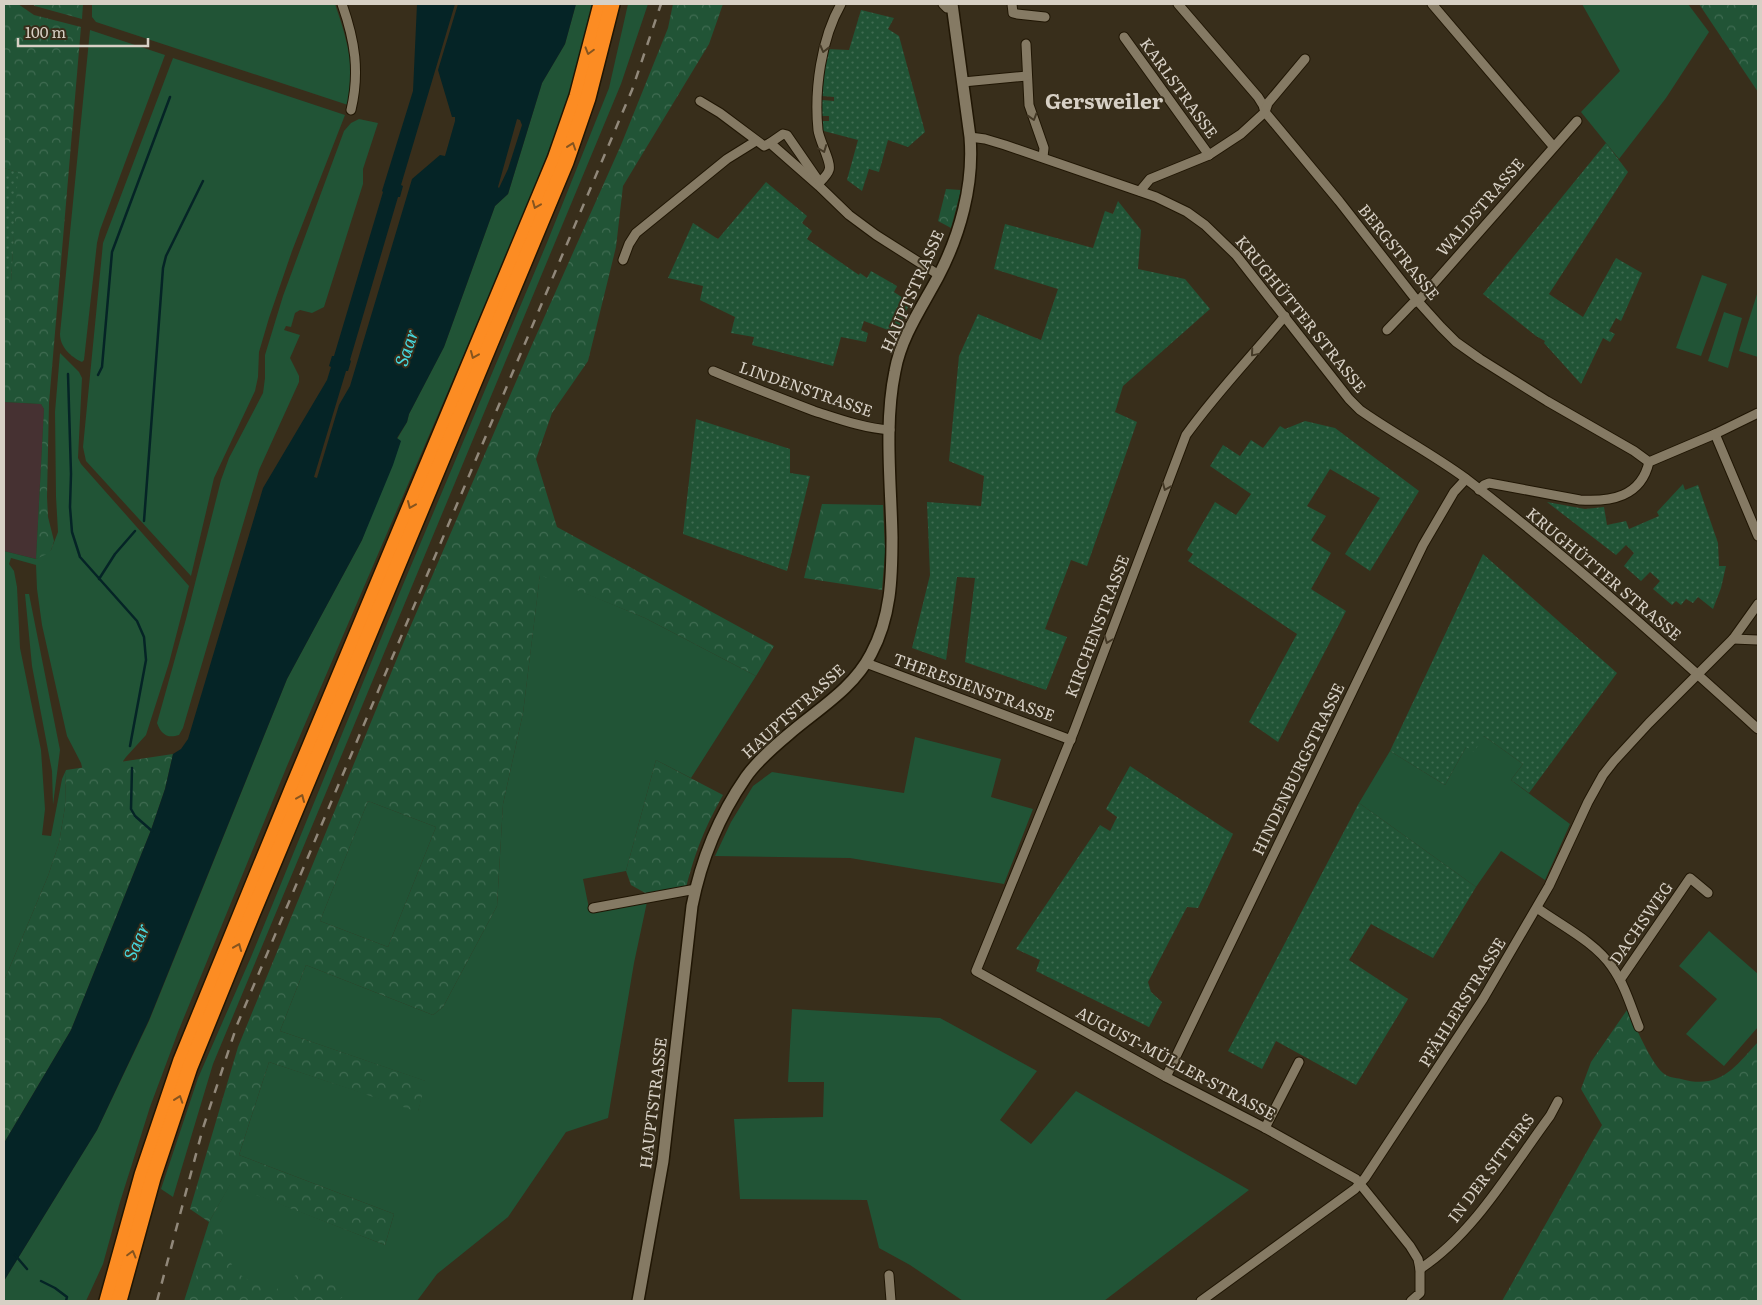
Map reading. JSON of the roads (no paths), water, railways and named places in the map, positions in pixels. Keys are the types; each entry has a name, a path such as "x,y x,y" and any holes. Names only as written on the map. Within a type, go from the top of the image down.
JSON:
{"highway":[{"path":"107,1301 157,1128 191,1033 555,159 577,96 601,4"},
{"path":"119,1301 153,1178 190,1067 566,162 588,98 612,4"},
{"path":"100,1301 121,1248"}],"main road":[{"name":"HAUPTSTRASSE","path":"638,1301 663,1161 690,926 702,867 716,830 747,775 787,735 843,690 866,663 882,632 891,586 889,405 895,368 911,326 939,276 954,242 965,204 970,172 970,137 963,82 949,5"}],"street":[{"path":"342,4 352,32 356,58 355,94 350,110"},
{"path":"820,184 829,171 830,166 820,143 818,132 817,112 823,52 841,4"},
{"path":"1012,4 1013,13 1045,17"},
{"name":"BERGSTRASSE","path":"1178,4 1258,98 1265,112 1339,201 1418,301 1451,337 1480,359 1547,401 1634,451 1648,462"},
{"path":"1432,4 1553,146"},
{"name":"KARLSTRASSE","path":"1124,37 1209,155"},
{"path":"1026,44 1030,105 1044,148 1043,157"},
{"path":"1140,191 1150,179 1209,155 1241,134 1265,112 1268,103 1305,59"},
{"path":"963,82 1027,76"},
{"path":"700,101 720,113 764,146 780,134 787,135 820,184"},
{"name":"WALDSTRASSE","path":"1387,330 1412,304 1418,301 1577,121"},
{"name":"KRUGHÜTTER STRASSE","path":"970,137 985,139 1043,157 1140,191 1187,212 1205,225 1236,255 1348,399 1360,410 1466,479 1554,549 1698,674 1758,729"},
{"path":"623,260 629,244 636,233 727,159 756,141"},
{"path":"770,143 820,184 849,215 939,276"},
{"name":"KIRCHENSTRASSE","path":"976,971 1070,740 1186,435 1209,403 1285,316"},
{"name":"LINDENSTRASSE","path":"713,371 784,400 849,423 890,430"},
{"path":"1479,490 1489,483 1580,500 1610,498 1624,494 1638,486 1643,480 1648,462 1715,434 1758,413"},
{"path":"1715,434 1758,536"},
{"name":"HINDENBURGSTRASSE","path":"1166,1077 1423,545 1454,492 1466,479"},
{"name":"PFÄHLERSTRASSE","path":"1201,1301 1361,1183 1479,1007 1550,886 1588,802 1603,775 1649,723 1733,639 1758,604"},
{"path":"1733,639 1758,640"},
{"name":"THERESIENSTRASSE","path":"866,663 1070,740"},
{"name":"DACHSWEG","path":"1620,980 1690,878 1708,893"},
{"path":"593,908 696,889"},
{"name":"DACHSWEG","path":"1537,908 1592,946 1611,965 1620,980 1639,1027"},
{"name":"AUGUST-MÜLLER-STRASSE","path":"976,971 1166,1077 1265,1128 1361,1183"},
{"path":"1265,1128 1298,1062"},
{"name":"IN DER SITTERS","path":"1420,1269 1438,1258 1483,1208 1550,1116 1558,1101"},
{"path":"1361,1183 1418,1259 1420,1293 1411,1301"},
{"path":"888,1275 891,1301"}],"water":[{"name":"Saar","path":"417,4 455,4 401,185 403,186 400,197 398,197 348,371 346,371 314,477 317,478 339,405 350,386 412,179 440,155 445,156 455,117 452,117 438,70 458,4 576,4 565,44 542,83 508,194 495,206 444,347 409,414 407,422 397,438 401,441 393,465 362,540 287,679 149,1020 97,1130 4,1281 4,1143 71,1030 151,830 165,789 173,754 181,749 188,739 263,488 327,380 331,367 329,366 332,356 334,356 413,91","holes":["517,119 520,120 522,125 508,169 499,188"]}],"waterway":[{"path":"98,375 102,367 112,252 170,97"},
{"path":"144,521 163,268 166,256 203,181"},
{"path":"68,374 72,532 80,557 137,621 144,637 146,660 130,746"},
{"path":"99,579 115,554 135,531"},
{"path":"132,768 131,809 135,816 152,831"},
{"path":"15,1255 27,1269"},
{"path":"41,1281 67,1297 66,1301"}],"railway":[{"path":"157,1301 203,1128 237,1025 632,90 661,4"}],"district":[{"name":"Gersweiler","path":"1104,102"}]}
